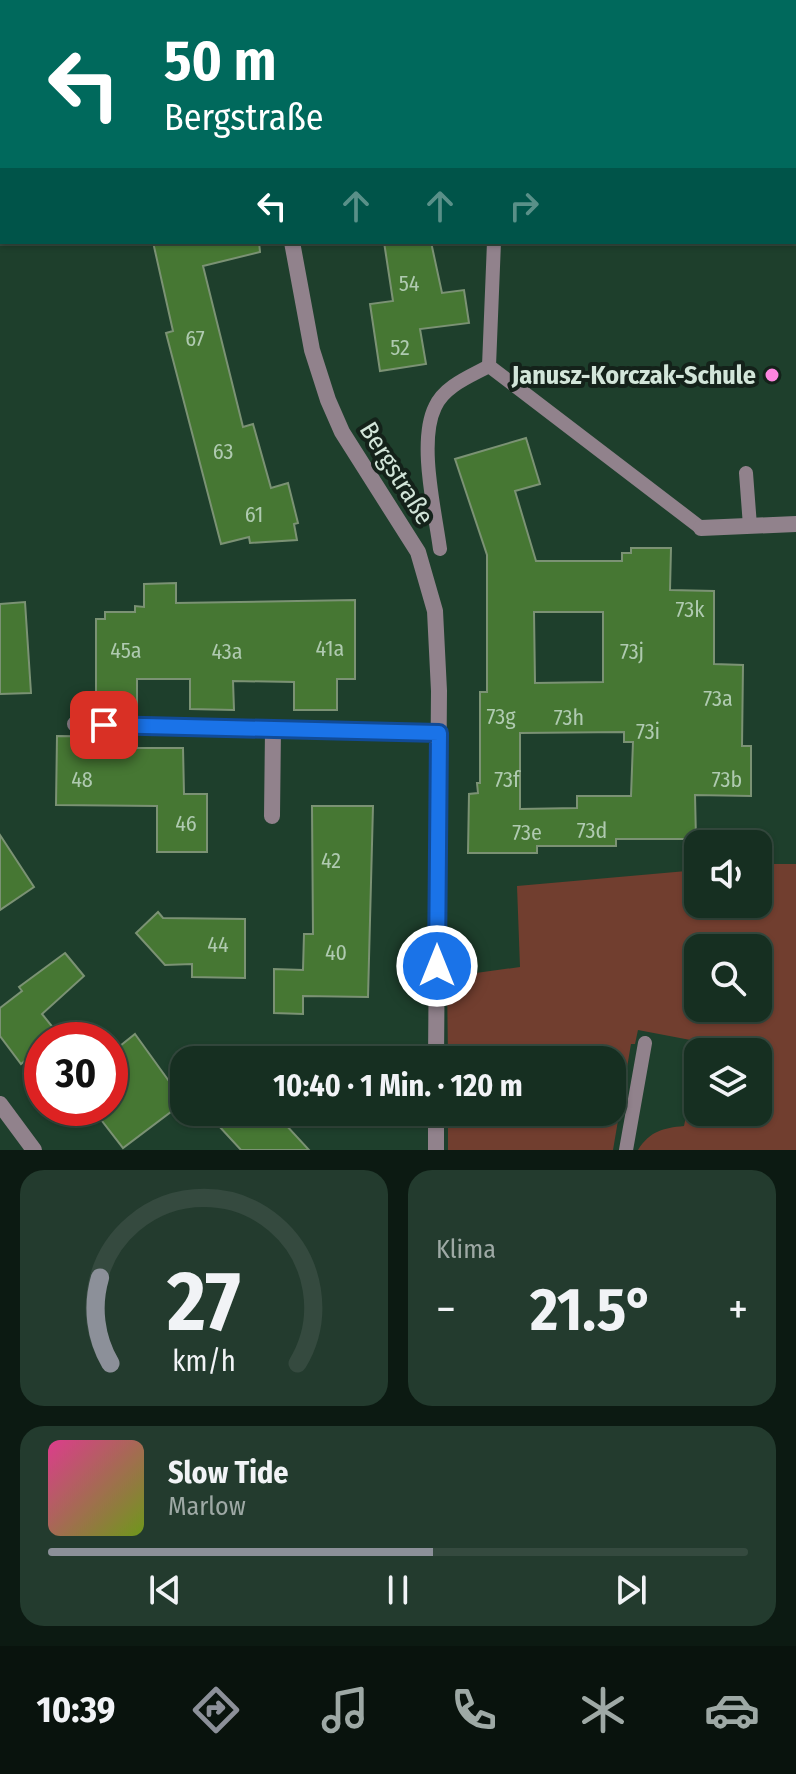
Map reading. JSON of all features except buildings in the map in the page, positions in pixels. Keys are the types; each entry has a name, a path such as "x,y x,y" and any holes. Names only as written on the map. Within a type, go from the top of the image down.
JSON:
{"street":[{"name":"Bergstraße","path":"292,244 312,350 328,400 342,432 418,552 435,611 439,733 436,1046"},
{"path":"701,528 796,524"},
{"path":"75,724 439,733"},
{"path":"272,816 273,730"},
{"path":"0,1104 34,1150"},
{"path":"436,1126 436,1150"}],"lane":[{"path":"489,366 494,244"},
{"path":"489,366 701,528"},
{"path":"440,549 427,440 435,406 449,389 489,366"},
{"path":"746,473 750,526"},
{"path":"626,1150 645,1043"}],"shaded area":[{"path":"772,864 796,864 796,1150 638,1150 647,1139 670,1128 772,1126 772,1038 684,1039 638,1030 635,1044 631,1044 626,1073 626,1046 448,1046 447,977 520,967 517,886 684,871 684,918 772,918"},
{"path":"448,1126 617,1126 613,1150 448,1150"}],"place":[{"name":"Janusz-Korczak-Schule","path":"772,375"}],"route":[{"path":"104,725 439,733 437,966"}]}
